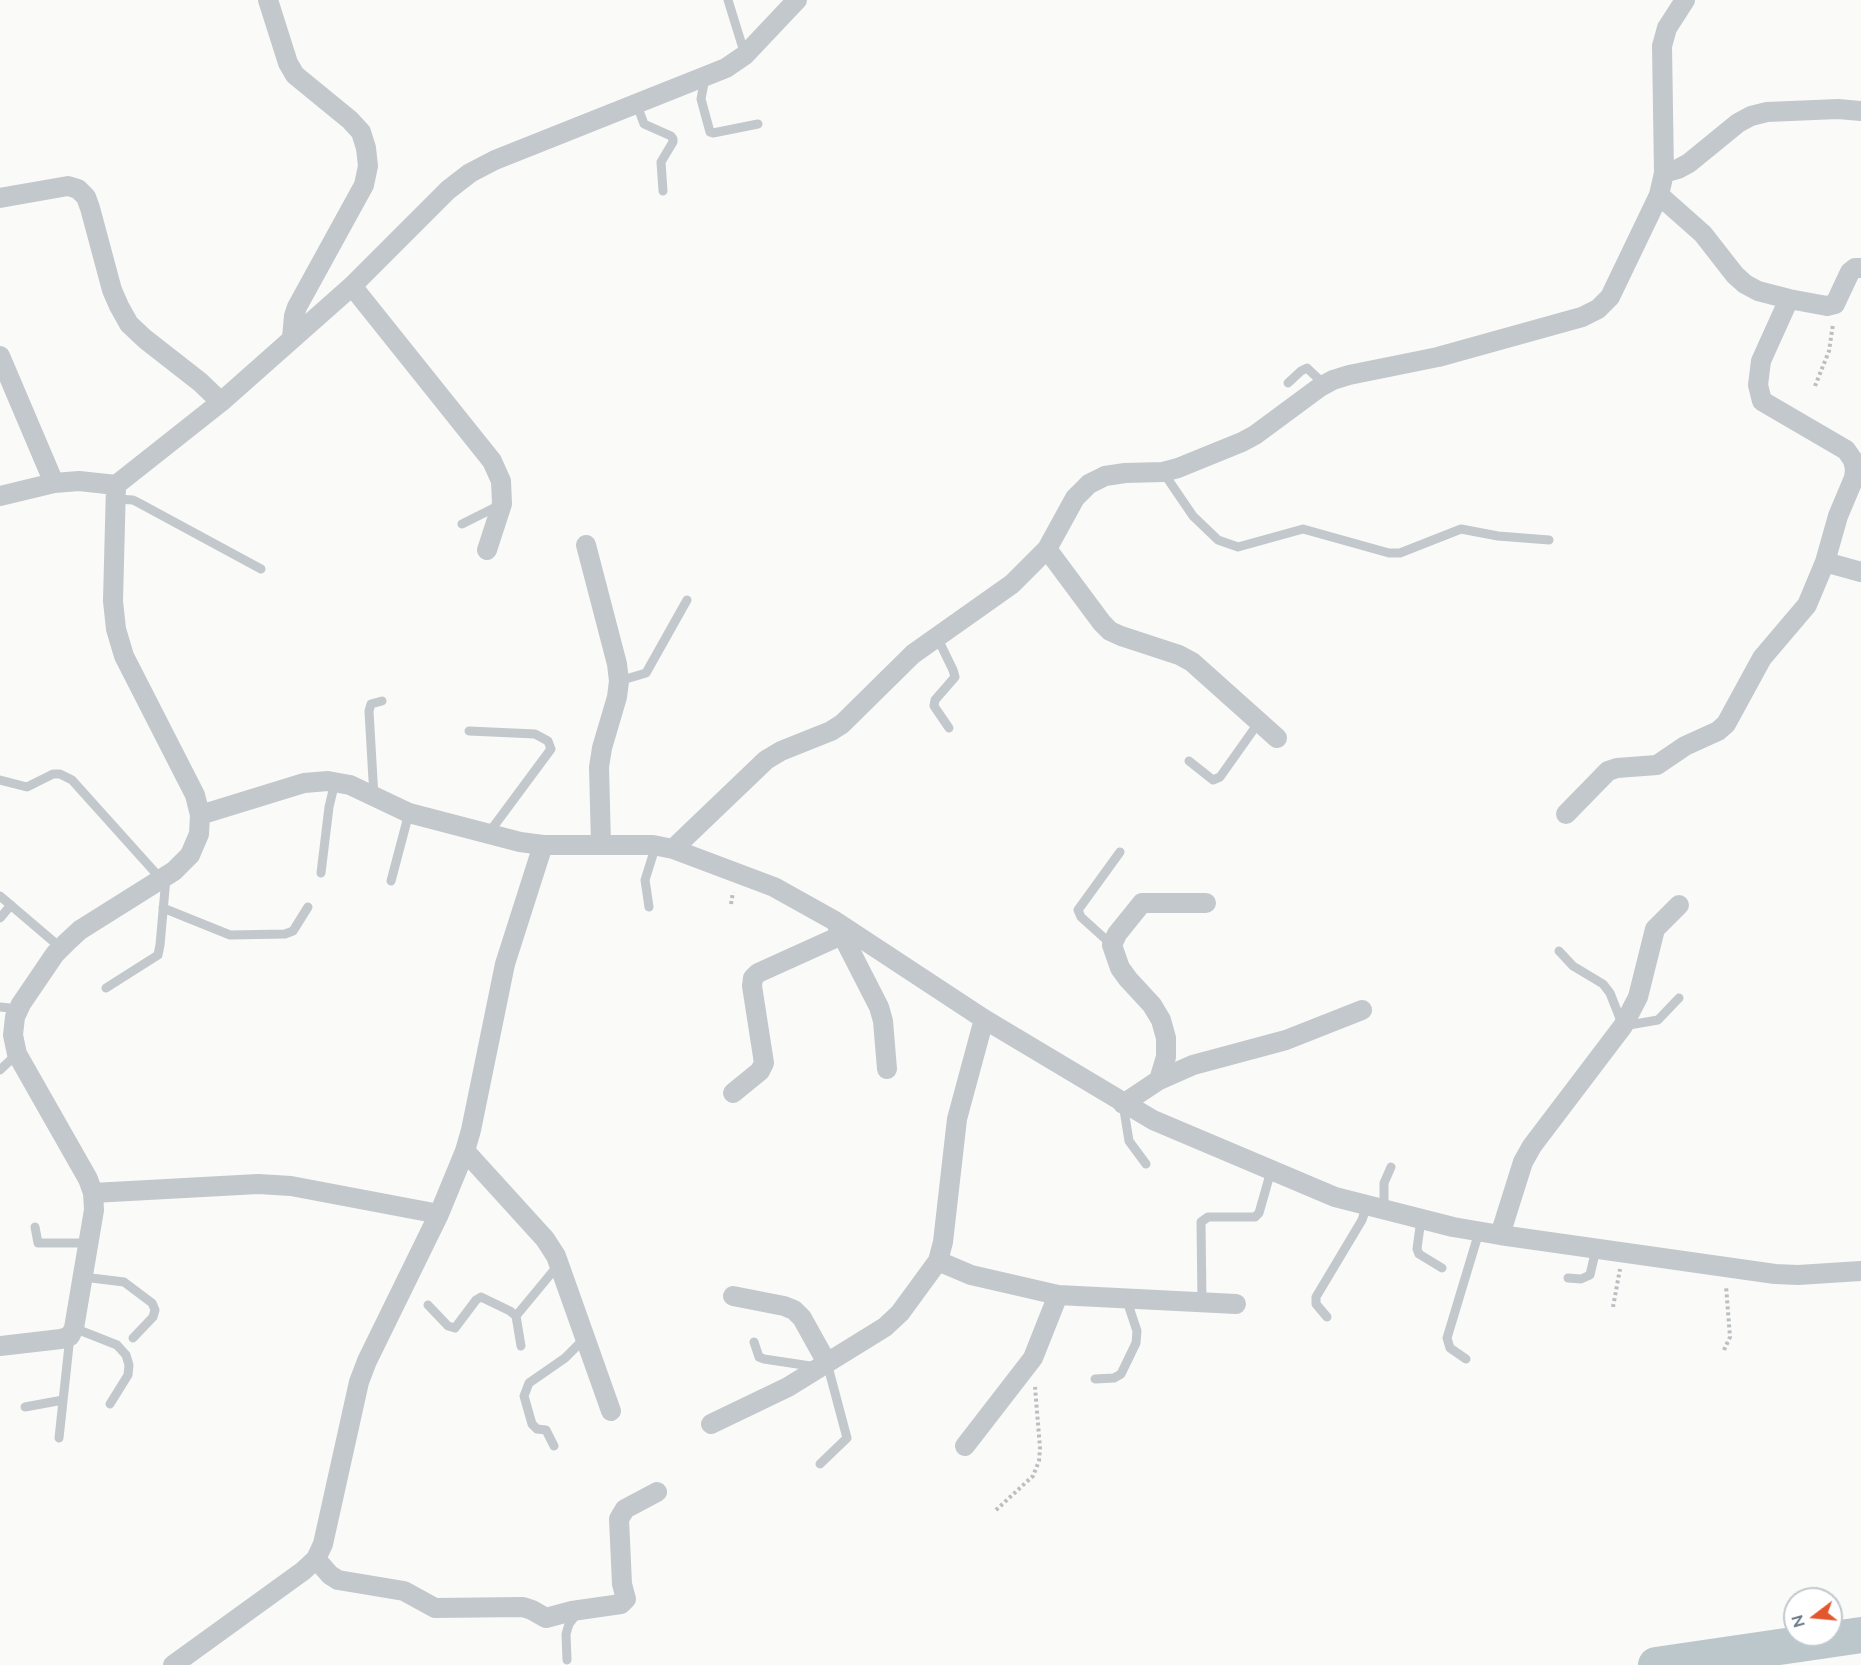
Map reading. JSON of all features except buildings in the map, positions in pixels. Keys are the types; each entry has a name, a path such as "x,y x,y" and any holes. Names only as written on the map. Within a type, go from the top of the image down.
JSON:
{"street":[{"path":"268,0 292,69 304,84 350,120 360,132 366,148 368,166 364,185 297,307 292,338"},
{"path":"0,1346 61,1339 72,1332 94,1210 93,1193 88,1179 10,1043 15,1017 10,1008 61,948 80,930 174,871 190,855 199,834 200,815 195,795 124,656 116,628 113,601 116,492 352,286 448,190 470,173 495,160 638,105 726,68 745,55 797,0"},
{"path":"665,847 766,760 842,724 900,665 1012,584 1047,549 1075,498 1089,484 1105,476 1163,472 1178,468 1255,435 1325,384 1349,375 1438,357 1582,317 1598,309 1610,297 1659,195 1664,173 1662,46 1667,28 1685,0"},
{"path":"1664,173 1689,163 1738,123 1751,116 1779,111 1838,109 1861,111"},
{"path":"0,198 68,186 78,189 86,197 112,290 129,324 221,402"},
{"path":"1659,195 1703,234 1735,275 1758,291 1827,306 1836,304 1850,272 1855,268 1861,268"},
{"path":"352,286 492,461 501,481 502,504 487,550"},
{"path":"1566,814 1608,771 1617,768 1657,765 1685,746 1726,724 1762,658 1807,605 1825,562 1838,516 1854,478 1853,460 1846,450 1762,401 1758,385 1761,362 1789,299"},
{"path":"0,356 54,483"},
{"path":"0,496 54,483 79,481 116,492"},
{"path":"586,545 617,664 619,681 599,767 601,845"},
{"path":"1047,549 1110,631 1179,655 1192,662 1277,738"},
{"path":"1825,562 1861,572"},
{"path":"200,815 304,783 328,781 350,785 409,813 520,842 543,845 665,847 774,888 1152,1120 1319,1191 1421,1219 1479,1232 1732,1268 1798,1275 1861,1271"},
{"path":"173,1665 303,1571 316,1559 323,1544 359,1382 367,1361 439,1214 465,1151 505,964 543,845"},
{"path":"1159,1080 1166,1056 1166,1038 1161,1020 1152,1005 1120,968 1112,945 1117,934 1142,903 1206,903"},
{"path":"1500,1235 1523,1162 1532,1146 1623,1026 1638,997 1655,929 1679,905"},
{"path":"838,928 879,1008 883,1021 887,1069"},
{"path":"733,1093 760,1071 764,1063 752,986 753,978 838,928"},
{"path":"1123,1104 1159,1080 1193,1065 1286,1040 1362,1010"},
{"path":"711,1424 779,1391 885,1327 900,1313 938,1261 943,1242 957,1119 984,1019"},
{"path":"465,1151 545,1239 559,1264 611,1412"},
{"path":"93,1193 258,1184 291,1186 439,1214"},
{"path":"938,1261 971,1275 1058,1295 1236,1304"},
{"path":"965,1446 1033,1358 1058,1295"},
{"path":"733,1296 794,1310 802,1318 823,1365"},
{"path":"316,1559 330,1575 338,1580 404,1590 435,1608 523,1607 546,1618 572,1611 621,1604 626,1599 622,1584 619,1519 625,1509 657,1492"}],"lane":[{"path":"728,0 745,55"},
{"path":"705,78 701,99 710,132 758,124"},
{"path":"638,105 644,124 671,136 674,142 661,162 663,190"},
{"path":"1288,383 1307,368 1325,384"},
{"path":"1163,472 1193,516 1218,540 1238,547 1303,529 1389,553 1400,553 1461,529 1498,536 1549,540"},
{"path":"116,492 261,569"},
{"path":"462,524 502,504"},
{"path":"619,681 646,673 687,600"},
{"path":"937,637 955,677 935,700 934,706 949,728"},
{"path":"374,797 369,711 371,704 382,701"},
{"path":"1189,761 1213,780 1220,777 1259,722"},
{"path":"469,731 535,734 548,741 550,748 488,834"},
{"path":"0,780 27,787 53,774 60,774 72,780 163,877 163,908 158,955 106,988"},
{"path":"321,873 329,807 335,782"},
{"path":"391,881 409,813"},
{"path":"649,907 645,880 665,847"},
{"path":"1112,945 1081,917 1078,910 1120,852"},
{"path":"0,896 61,948"},
{"path":"0,918 11,905"},
{"path":"163,908 230,935 285,934 293,931 308,907"},
{"path":"1559,951 1573,966 1603,984 1610,993 1623,1026 1658,1020 1679,998"},
{"path":"0,1070 10,1043"},
{"path":"1123,1104 1129,1141 1146,1164"},
{"path":"1327,1317 1316,1304 1316,1297 1362,1220 1376,1207 1391,1167"},
{"path":"1202,1303 1201,1222 1208,1217 1246,1218 1255,1216 1259,1213 1271,1171"},
{"path":"1421,1219 1417,1249 1419,1254 1442,1268"},
{"path":"35,1227 38,1243 88,1244"},
{"path":"1466,1359 1450,1348 1448,1338 1479,1232"},
{"path":"1568,1278 1581,1279 1590,1275 1596,1249"},
{"path":"516,1316 559,1264"},
{"path":"83,1277 124,1282 152,1303 155,1310 153,1317 133,1338"},
{"path":"428,1305 448,1326 455,1328 476,1300 481,1297 516,1316 521,1346"},
{"path":"1095,1379 1114,1378 1121,1374 1136,1344 1137,1331 1126,1299"},
{"path":"59,1438 72,1332 117,1345 126,1355 129,1365 128,1375 110,1404"},
{"path":"554,1446 546,1430 537,1429 532,1425 524,1396 529,1383 565,1358 585,1337"},
{"path":"754,1342 759,1357 764,1359 823,1365 847,1438 820,1464"},
{"path":"25,1407 63,1400"},
{"path":"567,1660 568,1624 580,1610"}],"path":[{"path":"1815,386 1829,351 1836,304"},
{"path":"1613,1307 1623,1253"},
{"path":"1724,1350 1730,1340 1726,1289 1732,1268"},
{"path":"996,1510 1033,1476 1039,1461 1033,1358"}],"waterway":[{"path":"1656,1665 1861,1635"}]}
